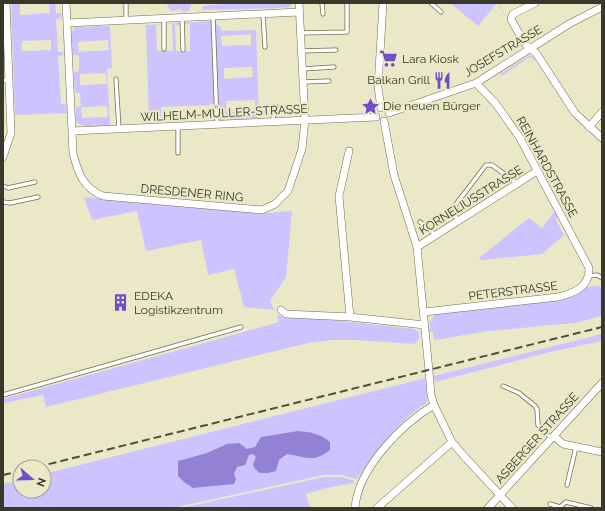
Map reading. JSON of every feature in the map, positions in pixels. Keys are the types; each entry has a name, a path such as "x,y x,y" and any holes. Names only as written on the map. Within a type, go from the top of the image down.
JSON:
{"street":[{"path":"3,157 11,133 6,80 6,3"},
{"name":"DRESDENER RING","path":"66,3 74,153 76,165 84,183 93,192 103,196 262,210 275,204 288,191 302,149 306,120 299,3"},
{"path":"381,108 378,87 383,3"},
{"path":"535,3 512,14 511,19 526,44 536,53 575,113 602,138"},
{"name":"JOSEFSTRASSE","path":"389,113 476,83 569,24 602,7"},
{"path":"67,23 299,12"},
{"name":"REINHARDSTRASSE","path":"476,83 496,104 512,125 589,268 589,276"},
{"path":"381,108 385,108 389,113 388,118 384,121 376,118 376,111 381,108"},
{"path":"589,127 602,112"},
{"name":"WILHELM-MÜLLER-STRASSE","path":"72,131 376,118"},
{"path":"384,121 394,175 417,247 431,395 434,405 452,442 512,508"},
{"path":"349,151 339,196 350,317"},
{"name":"KORNELIUSSTRASSE","path":"417,247 537,171"},
{"name":"PETERSTRASSE","path":"424,312 558,297 571,294 583,286 589,276"},
{"path":"281,310 286,314 350,317 425,325"},
{"name":"ASBERGER STRASSE","path":"488,508 602,383"},
{"path":"355,508 362,483 373,463 410,421 434,405"},
{"path":"553,438 563,444 602,452"},
{"path":"377,508 452,442"}],"lane":[{"path":"126,3 126,20"},
{"path":"322,3 322,14"},
{"path":"300,34 347,32 347,3"},
{"path":"431,3 441,12"},
{"path":"263,14 265,47"},
{"path":"213,16 217,124"},
{"path":"182,18 183,50"},
{"path":"164,19 164,49"},
{"path":"302,51 336,50"},
{"path":"302,69 334,67"},
{"path":"116,79 119,129"},
{"path":"303,82 329,81"},
{"path":"274,122 277,107"},
{"path":"178,126 178,153"},
{"path":"459,221 450,212 486,165 492,165 514,181 516,185"},
{"path":"3,186 8,188 35,182"},
{"path":"3,202 10,203 38,197"},
{"path":"420,222 436,235"},
{"path":"589,276 597,275 602,278"},
{"path":"3,395 241,327"},
{"path":"503,386 518,393 535,406 537,409 538,425 553,438"},
{"path":"568,485 576,447"},
{"path":"550,504 560,507 566,502 591,508"}],"shaded area":[{"path":"11,3 48,3 20,4 20,15 50,13 49,3 55,3 56,13 61,13 61,18 56,19 58,52 63,52 63,55 58,56 61,104 66,104 67,113 15,115","holes":["51,40 51,50 22,51 22,41"]},
{"path":"166,3 192,3 189,10 184,12 180,9 171,11"},
{"path":"234,3 293,3 290,7 278,8 202,10 202,6"},
{"path":"450,3 497,3 478,26"},
{"path":"497,3 498,3 513,28"},
{"path":"213,21 222,29 221,31 256,30 259,118 217,120 215,106 209,102 210,105 161,107 161,117 157,115 154,118 149,117 146,25","holes":["172,24 173,51 157,51 156,25","190,24 190,51 176,51 175,25","251,34 251,45 222,46 221,36","252,67 253,77 224,79 224,68","255,100 255,111 226,112 226,101"]},
{"path":"110,26 112,68 107,69 110,125 86,126 81,125 76,120 76,107 81,106 80,93 75,93 74,72 79,71 79,55 73,55 71,36 76,27","holes":["108,40 109,50 79,52 78,42","106,73 107,84 80,85 80,74","107,106 108,117 82,118 81,107"]},
{"path":"530,55 536,63 530,57 501,76 500,74"},
{"path":"84,197 269,213 292,211 286,277 270,301 274,310 244,307 234,269 208,275 201,240 146,251 137,211 92,220"},
{"path":"556,211 558,215 556,220 564,235 542,254 482,260 479,258 529,218 542,228"},
{"path":"598,286 602,289 602,316 575,323 488,331 434,340 433,332 429,332 431,317 432,323 433,316 436,314 551,301 586,287"},
{"path":"286,315 415,329 419,333 419,338 415,344 355,340 332,340 308,343 46,407 43,395 4,403 3,399 279,322 277,316"},
{"path":"602,334 602,341 550,352 435,382 434,376"},
{"path":"426,378 427,403 416,410 397,427 357,479 341,475 323,475 173,508 3,508 3,484 12,482 12,499 52,499 52,472"},
{"path":"298,431 323,437 330,442 330,450 319,457 314,458 287,454 279,460 276,471 268,473 260,473 255,469 253,464 256,457 253,454 249,455 245,465 237,467 234,474 236,479 234,484 193,488 178,476 178,461 207,453 227,444 239,443 247,449 255,447 261,437"},
{"path":"324,477 341,477 355,481 354,483 306,494 310,508 181,508"}],"railway":[{"path":"52,463 602,327"},
{"path":"3,475 12,473"}],"place":[{"name":"Lara Kiosk","path":"389,59"},
{"name":"Balkan Grill","path":"443,80"},
{"name":"Die neuen Bürger","path":"370,106"},
{"name":"EDEKA Logistikzentrum","path":"121,303"}]}
